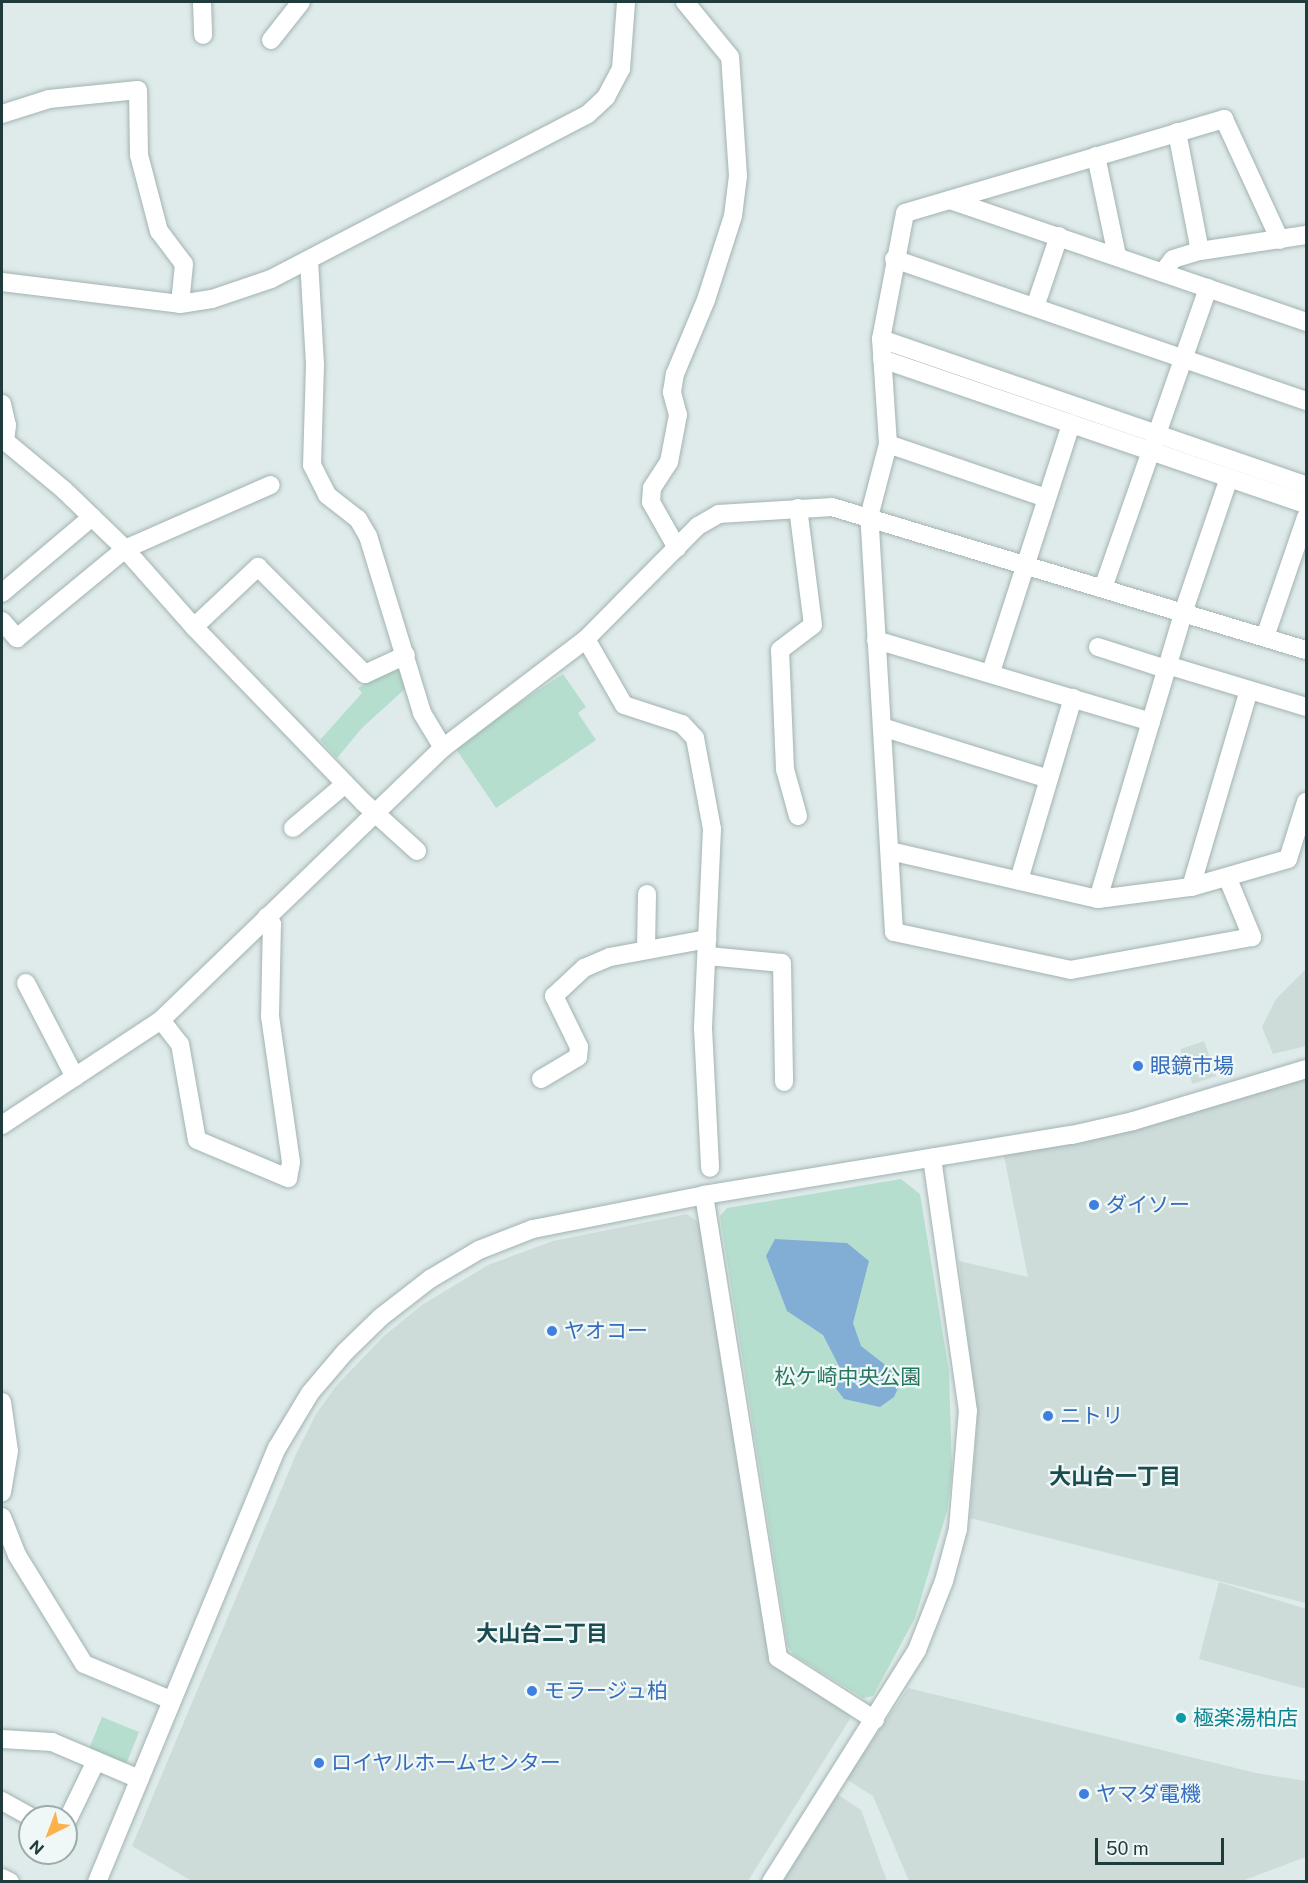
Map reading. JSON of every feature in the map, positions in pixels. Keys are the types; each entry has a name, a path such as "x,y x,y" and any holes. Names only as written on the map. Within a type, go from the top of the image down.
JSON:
{"street":[{"path":"201,2 203,35"},
{"path":"272,40 301,2"},
{"path":"2,282 180,304 245,289 309,260 564,129 606,97 621,69 626,2"},
{"path":"677,548 651,502 652,488 669,462 678,415 672,392 675,374 706,300 733,216 738,176 730,57 686,2"},
{"path":"2,114 49,99 138,90 139,155 159,231 184,264 180,304"},
{"path":"1228,879 1252,937 1071,970 894,932 869,517 888,444 881,339 894,259 905,213 1224,119 1280,240"},
{"path":"1177,132 1200,251"},
{"path":"1096,156 1117,256"},
{"path":"950,200 1306,321"},
{"path":"1163,272 1173,259 1200,251 1306,235"},
{"path":"1035,307 1059,236"},
{"path":"894,259 1306,401"},
{"path":"309,260 315,364 312,465 327,495 358,519 368,536 422,713 443,747"},
{"path":"1103,588 1208,288"},
{"path":"881,339 1306,485"},
{"path":"882,359 1306,504"},
{"path":"2,404 7,425 3,441 92,517 125,549 194,627 345,784 417,851"},
{"path":"991,672 1071,424"},
{"path":"888,444 1046,498"},
{"path":"1098,898 1183,613 1229,478"},
{"path":"2,621 17,638 125,549 271,485"},
{"path":"2,1125 161,1020 443,747 586,639 698,526 719,514 832,507 1306,650"},
{"path":"798,508 813,625 780,650 785,769 798,816"},
{"path":"2,593 92,517"},
{"path":"1265,637 1306,517"},
{"path":"194,627 258,567 365,674 406,655"},
{"path":"586,639 624,705 682,724 695,738 712,829 703,1028 710,1168"},
{"path":"876,640 991,672 1151,722"},
{"path":"1098,647 1306,707"},
{"path":"1191,887 1249,690"},
{"path":"1019,880 1046,778 1073,698"},
{"path":"882,727 1046,778"},
{"path":"293,828 345,784"},
{"path":"890,851 1098,898 1191,887 1228,879 1288,859 1306,802"},
{"path":"646,894 646,950"},
{"path":"161,1020 180,1044 197,1140 288,1178 291,1162 270,1017 272,924 267,917"},
{"path":"541,1079 579,1057 579,1047 554,996 584,968 610,957 646,950 708,948 782,963 784,1082"},
{"path":"26,983 75,1077"},
{"path":"97,1881 277,1448 310,1392 381,1317 430,1279 479,1250 533,1229 704,1195 932,1158 1133,1121 1306,1069"},
{"path":"771,1881 875,1720 930,1620 947,1570 964,1497 968,1411 932,1158"},
{"path":"704,1195 778,1658 875,1720"},
{"path":"2,1402 9,1451 2,1492"},
{"path":"2,1517 17,1555 84,1664 171,1700"},
{"path":"2,1739 52,1742 139,1779"},
{"path":"74,1805 96,1761"},
{"path":"2,1801 18,1810"},
{"path":"2,1878 10,1881"}],"shaded area":[{"path":"1306,969 1306,1046 1273,1054 1262,1027 1276,999"},
{"path":"1204,1041 1216,1076 1192,1084 1180,1049"},
{"path":"1306,1078 1306,1603 970,1518 977,1422 959,1261 1028,1277 1004,1156 1157,1123"},
{"path":"687,1214 701,1224 770,1663 848,1712 850,1719 748,1881 192,1881 132,1846 297,1452 316,1414 336,1386 384,1336 422,1305 488,1265 553,1241"},
{"path":"1219,1582 1306,1609 1306,1689 1199,1659"},
{"path":"908,1688 1256,1773 1306,1781 1306,1857 1242,1881 909,1881 873,1796 846,1779"},
{"path":"837,1794 861,1810 887,1881 783,1881"}],"green space":[{"path":"393,668 401,671 407,687 362,728 337,758 320,740 362,693 358,688"},
{"path":"563,674 586,707 578,713 596,740 496,808 454,746"},
{"name":"松ケ崎中央公園","path":"901,1179 920,1194 949,1371 952,1471 947,1511 915,1618 873,1696 863,1698 794,1655 788,1647 720,1216 727,1208"},
{"path":"102,1717 139,1732 125,1767 88,1752"}],"water":[{"path":"775,1239 847,1243 869,1261 853,1323 861,1346 893,1371 899,1386 894,1397 880,1407 844,1399 835,1387 840,1368 823,1335 787,1311 766,1256"}],"place":[{"name":"眼鏡市場","path":"1138,1066"},
{"name":"ダイソー","path":"1094,1205"},
{"name":"ヤオコー","path":"552,1331"},
{"name":"ニトリ","path":"1048,1416"},
{"name":"モラージュ柏","path":"532,1691"},
{"name":"極楽湯柏店","path":"1181,1718"},
{"name":"ロイヤルホームセンター","path":"319,1763"},
{"name":"ヤマダ電機","path":"1084,1794"}],"district":[{"name":"大山台一丁目","path":"1115,1477"},
{"name":"大山台二丁目","path":"542,1634"}]}
